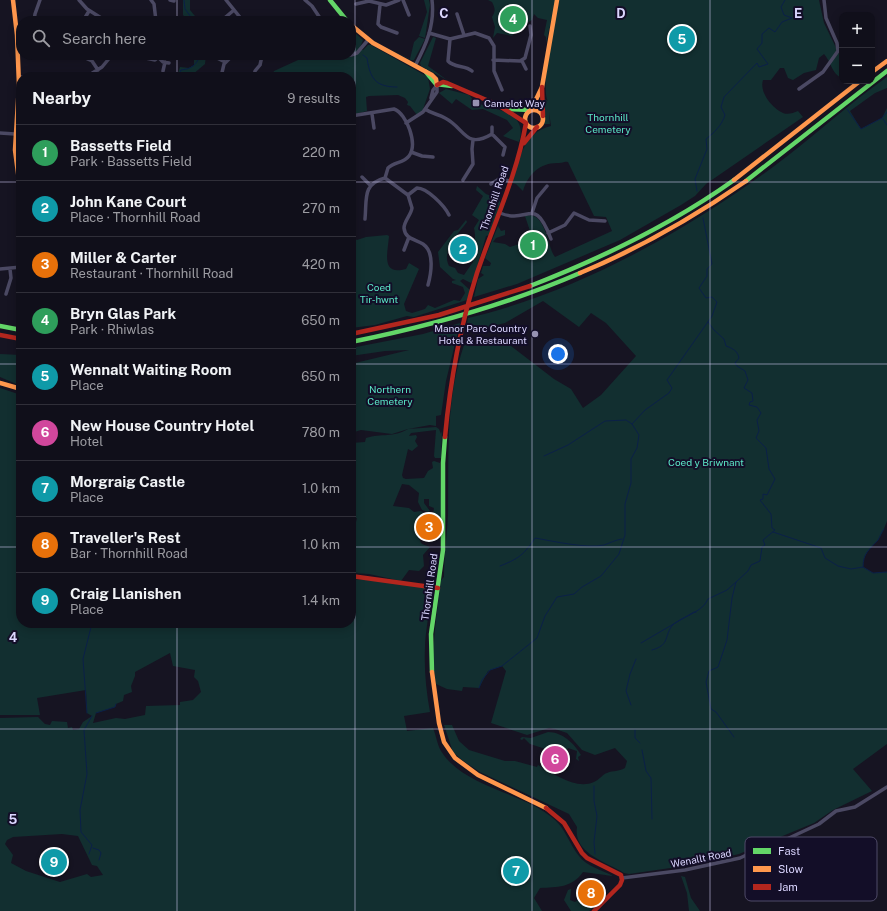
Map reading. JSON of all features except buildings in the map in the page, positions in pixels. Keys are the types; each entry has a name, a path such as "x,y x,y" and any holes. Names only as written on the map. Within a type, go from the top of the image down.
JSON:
{"main road":[{"path":"13,0 16,38"},
{"path":"330,0 343,16"},
{"name":"Thornhill Road","path":"522,145 542,123 542,87 557,0"},
{"path":"356,29 368,40 426,72 436,79 437,85 444,82 507,109 531,127 537,128"},
{"path":"18,60 19,72"},
{"path":"875,70 887,61"},
{"path":"356,341 426,327 505,304 576,276 638,247 665,233 740,185 887,71"},
{"path":"356,333 417,321 493,299 578,268 635,241 690,209 766,157 856,84"},
{"name":"Thornhill Road","path":"542,87 531,110 525,115 526,123 522,145 500,213 482,259 453,366 446,408 443,463 443,550 432,630 431,666 439,724 444,742 458,762 478,775 529,797 547,808 567,827 582,853 592,861 618,873 622,878"},
{"path":"507,109 538,111 543,117"},
{"path":"16,111 14,134 16,160"},
{"path":"0,326 16,329"},
{"path":"0,335 16,338"},
{"path":"0,383 16,388"},
{"path":"356,577 438,588"},
{"path":"594,911 620,885 622,878"}],"street":[{"path":"35,16 40,0"},
{"path":"79,0 89,11 98,16"},
{"path":"151,0 154,4 155,16"},
{"path":"226,0 239,16"},
{"path":"305,0 312,6 319,16"},
{"path":"356,4 369,1 380,5 389,5 399,0"},
{"path":"403,0 409,15"},
{"path":"415,66 429,34 432,19 432,0"},
{"path":"800,89 823,72 838,51 837,43 826,18 824,0"},
{"path":"380,5 378,24 381,27 397,34"},
{"path":"227,16 234,10"},
{"path":"86,16 89,11"},
{"path":"457,14 464,35"},
{"path":"493,60 522,61 527,56 532,33 530,26"},
{"path":"429,34 450,39 479,33 489,38 494,46 493,60 495,74 502,90"},
{"path":"450,39 448,61 452,65 472,71"},
{"path":"356,52 368,40"},
{"path":"90,60 98,70"},
{"path":"95,72 108,60"},
{"path":"163,71 167,63 164,60"},
{"path":"221,60 225,62"},
{"path":"222,72 225,62 227,60"},
{"path":"254,72 260,65 260,60"},
{"path":"522,61 526,69"},
{"path":"406,123 419,116 425,109 431,98 437,92 437,85"},
{"path":"356,116 372,114 394,109 400,113 412,137 411,152 406,159 388,168 385,178 370,185 367,192 365,219"},
{"path":"425,109 434,115 446,118 473,140 481,140 492,134"},
{"path":"372,114 374,128"},
{"path":"492,127 492,134 505,146 503,155"},
{"path":"0,133 14,134"},
{"path":"463,180 473,164 473,140"},
{"path":"411,152 422,156 433,157"},
{"path":"362,177 370,185"},
{"path":"385,178 408,195 412,208 404,227 409,238 422,244 427,249 432,266 428,286"},
{"path":"491,184 499,179 510,181"},
{"path":"532,213 537,198 547,186"},
{"path":"408,195 417,188 424,189 444,206 449,215"},
{"path":"500,213 514,217 532,213 540,217 551,239"},
{"path":"548,233 565,225 574,213 589,220 605,221"},
{"path":"404,250 409,238"},
{"path":"0,269 16,267"},
{"path":"6,294 10,278 10,268"},
{"name":"Wenallt Road","path":"791,837 819,824 836,811 855,807 887,787"},
{"name":"Wenallt Road","path":"622,878 685,870 745,856"}],"green space":[{"path":"183,0 190,0 190,10 195,16 183,15"},
{"path":"424,0 429,0 430,5 425,38 419,36 427,12"},
{"path":"488,0 556,0 546,43 546,37 544,35 547,20 538,18 534,14 532,20 522,25 512,36 497,33 493,38 495,27 492,17 495,10 492,2"},
{"name":"Thornhill Cemetery","path":"558,0 819,0 824,23 839,54 839,76 824,54 819,58 816,70 804,73 793,80 788,78 784,68 780,68 771,80 763,80 763,90 767,99 783,113 787,114 798,111 803,117 706,184 695,196 620,240 517,284 474,297 478,279 484,275 481,273 483,266 490,266 491,263 485,258 498,226 501,231 505,230 505,235 496,238 493,242 505,244 510,247 529,241 530,231 525,216 537,218 545,230 555,257 612,231 606,217 594,216 568,162 547,164 536,170 528,179 523,191 516,184 512,183 520,156 528,141 541,129 551,126 549,112 550,124 544,124 545,99 548,101 546,94 546,83 549,53"},
{"path":"356,34 363,40 359,50 363,50 368,45 371,45 428,77 430,89 422,112 417,115 410,106 407,105 408,102 405,98 398,95 366,97 367,111 356,114 356,72 274,72 298,60 356,60"},
{"path":"419,37 425,39 414,60 411,60 389,49 410,59 414,42"},
{"path":"433,37 436,38 428,66 447,80 421,66 420,63"},
{"path":"194,60 205,60 205,64 196,72 178,72 180,67 189,68 194,65"},
{"name":"Coed y Briwnant","path":"887,77 887,88 875,93 850,111 861,129 882,118 887,108 887,521 880,537 865,556 863,567 873,573 887,572 887,744 853,769 872,791 833,810 814,823 780,837 745,837 745,852 739,854 691,865 629,874 624,873 586,851 580,844 577,836 577,827 569,814 480,772 462,760 453,752 444,725 452,725 459,741 469,750 505,761 515,761 537,767 538,765 573,783 587,784 594,782 609,772 618,771 625,768 627,761 615,748 595,755 582,750 567,733 555,729 549,728 527,735 491,723 506,671 502,666 488,671 479,688 463,687 462,691 447,689 436,684 434,671 434,645 441,580 444,577 448,515 448,450 451,408 458,366 464,345 511,346 554,379 571,389 583,408 601,395 636,356 606,323 591,313 579,327 543,301 505,323 471,331 466,328 468,318 509,307 549,293 628,258 666,237 702,215 773,167"},
{"path":"446,89 469,95 477,103 500,110 515,118 519,124 521,132 519,142 503,136 513,128 507,120 483,109 472,110 456,99 452,104 439,93"},
{"name":"Coed Tir-hwnt","path":"477,186 486,194 499,199 501,204 489,235 486,236 473,281 471,283 463,279 460,281 470,290 467,300 414,317 407,316 375,325 356,327 356,240 387,235 389,236 387,261 389,266 392,269 406,269 409,263 419,269 404,304 406,311 412,313 425,309 428,305 435,308 454,300 460,301 465,293 463,287 452,283 452,281 456,280 440,267 438,252 454,231 458,230 466,220 467,222 455,237 449,248 447,260 449,266 455,268 458,273 464,275 473,262 472,254 476,248 474,228 479,220 472,215 483,196 476,190"},
{"name":"Northern Cemetery","path":"460,323 446,381 441,415 436,416 436,426 430,425 392,434 361,430 356,432 356,363 409,350 385,351 356,355 356,347 423,334"},
{"path":"0,354 16,355 16,384 0,377"},
{"path":"0,388 16,393 16,628 356,628 356,579 392,582 425,588 429,609 425,640 425,671 430,712 404,716 407,731 433,728 441,751 451,763 479,782 527,803 555,820 582,859 590,865 613,876 583,872 574,881 564,886 540,888 534,898 542,911 0,911 0,718 38,717 45,724 50,725 52,721 67,722 68,728 72,727 73,730 79,729 83,722 92,716 87,713 86,690 37,698 40,715 0,715","holes":["170,653 173,666 195,670 194,677 198,681 201,692 193,700 180,702 180,705 146,706 145,715 125,719 116,718 93,723 96,713 115,707 116,704 123,701 124,695 132,692 131,686 135,672","62,834 78,836 92,865 97,866 103,875 91,877 87,874 60,882 26,871 11,863 13,855 5,844 7,840 13,837"]},
{"path":"436,427 439,429 441,434 442,431 441,458 435,458 434,456 436,430 411,433 409,436 416,435 417,437 415,441 418,446 412,451 408,449 402,475 403,478 406,479 424,478 428,471 433,468 432,462 434,461 440,463 442,531 440,531 440,519 436,520 433,514 434,508 429,506 429,499 424,499 424,503 430,511 428,512 422,510 418,502 419,493 409,485 402,484 393,506 409,508 414,512 421,511 424,513 425,518 421,523 419,537 422,544 430,547 423,555 424,566 419,571 409,570 401,581 369,574 356,573 356,443 365,442 366,438 403,432 408,429"},
{"path":"548,732 553,732 563,736 571,742 581,755 578,757 579,761 576,759 577,751 568,748 565,754 560,752 562,747 560,746 555,752 530,744 524,738 522,740 520,739 522,737 531,738"},
{"path":"681,876 685,877 691,898 700,911 689,911 687,893"},
{"path":"571,889 570,900 575,902 579,899 581,892 584,890 581,904 584,906 605,893 607,896 589,911 571,911 564,900 568,890"}],"waterway":[{"path":"184,0 185,9 190,16"},
{"path":"697,191 695,179 707,149 706,139 722,122 725,115 721,107 724,97 757,63 759,67 768,64 757,49 762,43 762,34 769,28 775,32 782,22 792,18 784,15 781,7 785,0"},
{"path":"363,55 367,58 370,71 375,80 383,85 397,87"},
{"path":"180,72 181,70 191,67 198,60"},
{"path":"847,109 861,129 882,118 887,112"},
{"path":"883,119 887,125"},
{"path":"479,688 482,680 490,670 502,666 537,638 545,616 557,597 574,594 582,587 601,576 619,554 625,535 625,504 631,483 631,459 637,448 639,435 632,424 645,410 669,393 672,388 667,380 712,316 717,302 712,297 706,298 699,288 707,276 707,269 712,264 703,218"},
{"path":"708,322 724,339 726,346 737,353 739,358 735,363 745,371 748,380 744,388 752,393 753,401 750,402 749,405 757,407 761,413 757,420 759,431 756,438 766,448 769,469 775,479 767,495 763,494 763,499 760,500 771,514 772,528 775,530 763,540 765,545 762,547 760,561 751,565 748,571 736,582 732,598 727,640 718,667 709,671 706,682 711,709 716,712 734,737"},
{"path":"544,456 568,445 605,421 626,420 632,424"},
{"path":"863,567 865,555 878,540 884,529"},
{"path":"773,532 821,548 825,558 838,566 851,569 863,567 873,573 887,572"},
{"path":"500,566 520,556 535,538 589,546 604,545 622,539"},
{"path":"652,650 664,644 669,631 674,624 696,612 708,599 727,590 736,582"},
{"path":"641,643 696,612"},
{"path":"87,713 83,659 91,628"},
{"path":"631,705 626,691 630,674 636,659"},
{"path":"96,713 115,707 116,704"},
{"path":"89,854 92,845 81,832 80,810 87,774 84,730 92,716"},
{"path":"635,730 635,738 640,743"},
{"path":"642,750 646,771 651,778 652,819"},
{"path":"594,786 594,801 597,816 594,842 595,854"},
{"path":"93,848 99,850 101,853 99,860"}],"traffic: fast":[{"path":"330,0 343,16"},
{"path":"746,181 887,71"},
{"path":"426,72 436,84 452,86"},
{"path":"507,109 531,110"},
{"path":"530,286 610,252 661,226 686,212 734,180"},
{"path":"356,341 467,314 524,295 580,273"},
{"path":"0,326 16,329"},
{"path":"432,672 431,634 443,550 443,463 445,437"}],"traffic: slow":[{"path":"13,0 16,26"},
{"path":"531,110 542,87 557,0"},
{"path":"356,29 373,43 432,75 436,79 437,85"},
{"path":"18,60 18,72"},
{"path":"875,70 887,61"},
{"path":"734,180 856,84"},
{"path":"534,110 540,113 543,119 540,125 534,128 528,125 525,119 528,113 534,110"},
{"path":"16,134 16,158"},
{"path":"580,273 623,254 665,232 746,181"},
{"path":"0,383 16,388"},
{"path":"432,672 439,723 444,742 455,758 478,775 546,808"}],"traffic: jam":[{"path":"437,85 443,82 447,83 498,105 526,123"},
{"path":"542,87 543,116"},
{"path":"445,437 453,375 471,293 511,180 526,123"},
{"path":"524,143 537,127"},
{"path":"356,333 439,315 530,286"},
{"path":"0,335 16,338"},
{"path":"356,577 438,588"},
{"path":"546,808 564,823 582,853 587,858 621,875 622,880 620,885 594,911"}],"place":[{"name":"Bryn Glas Park","path":"513,19"},
{"name":"Wennalt Waiting Room","path":"682,39"},
{"name":"Camelot Way","path":"476,103"},
{"name":"Bassetts Field","path":"533,245"},
{"name":"John Kane Court","path":"463,249"},
{"name":"Manor Parc Country Hotel & Restaurant","path":"535,334"},
{"name":"Miller & Carter","path":"429,527"},
{"name":"New House Country Hotel","path":"555,759"},
{"name":"Craig Llanishen","path":"54,862"},
{"name":"Morgraig Castle","path":"516,871"},
{"name":"Traveller's Rest","path":"591,893"}]}
